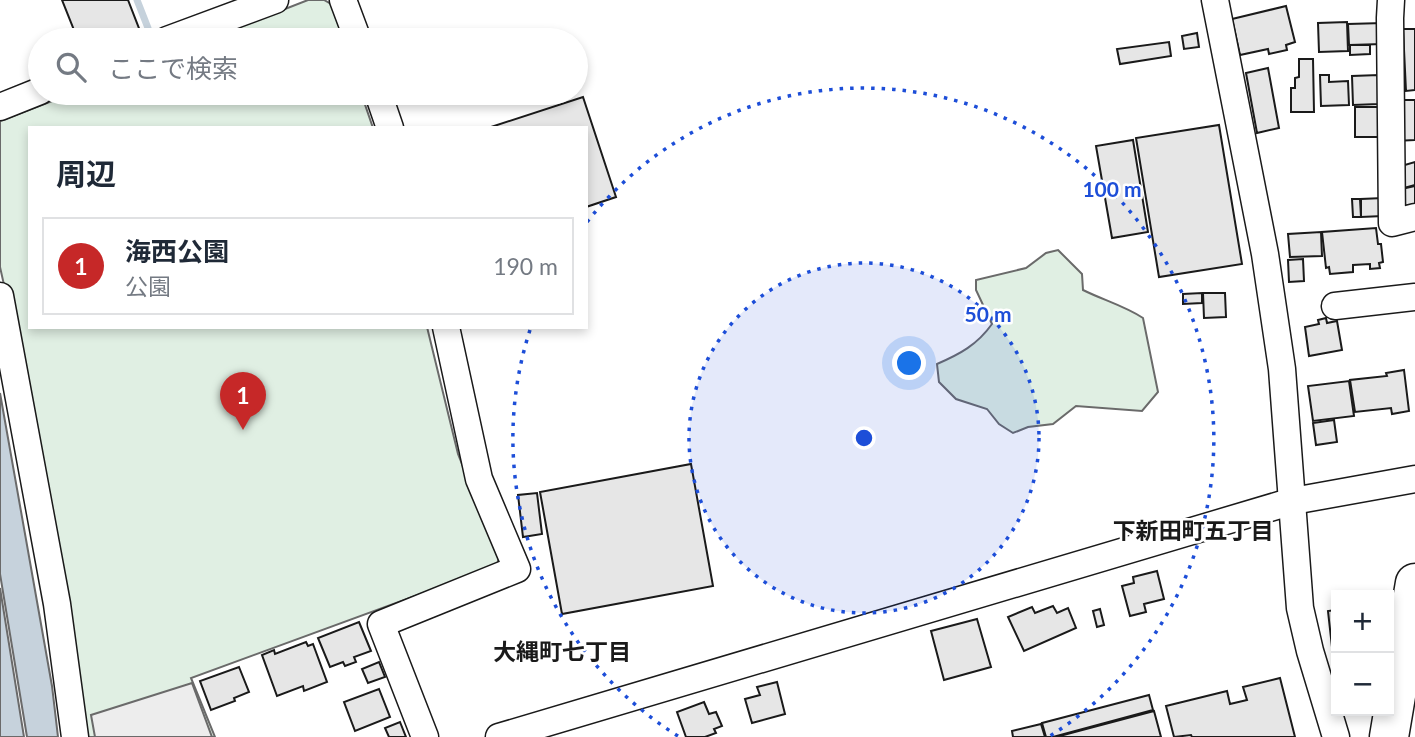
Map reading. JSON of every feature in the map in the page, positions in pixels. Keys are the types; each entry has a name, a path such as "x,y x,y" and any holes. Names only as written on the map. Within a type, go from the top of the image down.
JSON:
{"highway":[{"path":"1399,722 1415,583"}],"street":[{"path":"199,28 275,0"},
{"path":"343,0 354,28"},
{"path":"1234,0 1215,0 1265,254 1282,369 1300,608 1336,737"},
{"path":"1391,0 1392,223 1415,217"},
{"path":"0,107 28,96"},
{"path":"382,105 389,126"},
{"path":"0,296 57,604 75,737"},
{"path":"1335,306 1415,298"},
{"path":"425,737 381,624 517,569 479,478 446,329"},
{"path":"499,737 1293,501 1415,479"}],"green space":[{"path":"308,0 324,0 331,4 340,28 237,28"},
{"path":"42,105 365,105 372,126 28,126 28,329 427,329 458,454 499,557 497,566 191,678 215,737 84,737 31,406 0,267 0,121"},
{"path":"1058,250 1082,274 1083,290 1143,318 1158,392 1142,411 1076,406 1053,424 1028,427 1013,433 999,424 987,409 956,399 939,382 937,364 968,348 992,324 976,290 976,280 1026,268 1046,253"}],"shaded area":[{"path":"0,393 52,686 58,737 27,737 0,574"},
{"path":"0,588 24,737 0,737"},
{"path":"192,683 212,737 95,737 91,715"}],"building":[{"path":"62,0 128,0 139,28 73,28"},
{"path":"1286,6 1295,42 1286,45 1287,50 1269,54 1268,49 1240,55 1232,19"},
{"path":"1347,22 1348,51 1319,52 1318,23"},
{"path":"1383,23 1383,44 1349,45 1348,24"},
{"path":"1403,29 1415,29 1415,90 1406,91"},
{"path":"1197,33 1199,47 1184,49 1182,36"},
{"path":"1169,42 1171,56 1120,64 1117,49"},
{"path":"1350,45 1370,45 1370,54 1350,55"},
{"path":"1299,59 1313,59 1314,112 1291,112 1291,88 1295,88 1295,78 1299,77"},
{"path":"1268,68 1279,128 1257,133 1246,73"},
{"path":"1320,75 1329,75 1329,82 1348,81 1349,105 1321,106"},
{"path":"1379,75 1379,104 1353,105 1352,76"},
{"path":"1400,100 1415,100 1415,140 1395,141"},
{"path":"558,105 586,105 616,197 588,206 588,126 494,126"},
{"path":"1355,107 1378,107 1379,137 1355,137"},
{"path":"1219,125 1242,264 1159,277 1136,138"},
{"path":"1133,140 1148,232 1112,238 1096,146"},
{"path":"1415,162 1415,185 1404,188 1398,167"},
{"path":"1415,186 1415,205 1402,209 1397,190"},
{"path":"1383,198 1383,216 1361,217 1361,199"},
{"path":"1352,199 1360,199 1361,217 1353,217"},
{"path":"1376,228 1383,262 1379,263 1380,268 1370,269 1370,264 1353,265 1353,272 1330,274 1329,267 1326,268 1322,232"},
{"path":"1321,232 1322,256 1290,257 1288,234"},
{"path":"1303,259 1304,281 1289,282 1288,260"},
{"path":"1202,293 1202,303 1183,304 1183,294"},
{"path":"1203,293 1225,293 1226,317 1204,318"},
{"path":"1326,318 1327,323 1337,321 1342,350 1309,356 1305,327 1319,324 1318,320"},
{"path":"1404,370 1409,411 1392,414 1391,408 1355,412 1350,380 1387,376 1386,373"},
{"path":"1349,381 1354,416 1313,421 1308,386"},
{"path":"1334,420 1337,442 1316,445 1313,423"},
{"path":"691,464 713,586 562,614 540,492"},
{"path":"537,493 542,534 523,537 518,495"},
{"path":"1157,571 1164,599 1144,604 1146,612 1130,616 1122,586 1134,583 1133,577"},
{"path":"1053,606 1057,613 1068,608 1076,628 1024,651 1008,617 1032,607 1035,613"},
{"path":"1100,609 1104,625 1097,627 1093,611"},
{"path":"1328,611 1331,611 1331,638"},
{"path":"977,619 991,667 944,680 931,631"},
{"path":"359,622 371,651 354,657 356,662 345,666 343,662 330,667 318,638"},
{"path":"306,642 308,646 313,644 327,682 304,691 303,686 277,696 262,655 274,650 275,654"},
{"path":"379,662 385,677 368,683 362,669"},
{"path":"239,667 249,692 234,698 235,701 211,710 200,681"},
{"path":"1280,678 1295,737 1174,737 1166,706 1227,691 1230,704 1247,700 1243,687"},
{"path":"777,682 785,714 752,723 745,699 760,695 757,687"},
{"path":"379,689 390,717 355,731 344,702"},
{"path":"1149,695 1153,710 1046,737 1042,723"},
{"path":"704,702 709,714 716,712 722,726 714,729 716,733 705,737 686,737 677,712"},
{"path":"1154,711 1161,737 1056,737"},
{"path":"400,722 406,737 389,737 385,728"},
{"path":"1041,724 1045,737 1013,737 1012,731"}],"waterway":[{"path":"137,0 148,28"}],"place":[{"name":"海西公園","path":"243,430"}],"district":[{"name":"下新田町五丁目","path":"1193,530"},
{"name":"大縄町七丁目","path":"562,651"}]}
